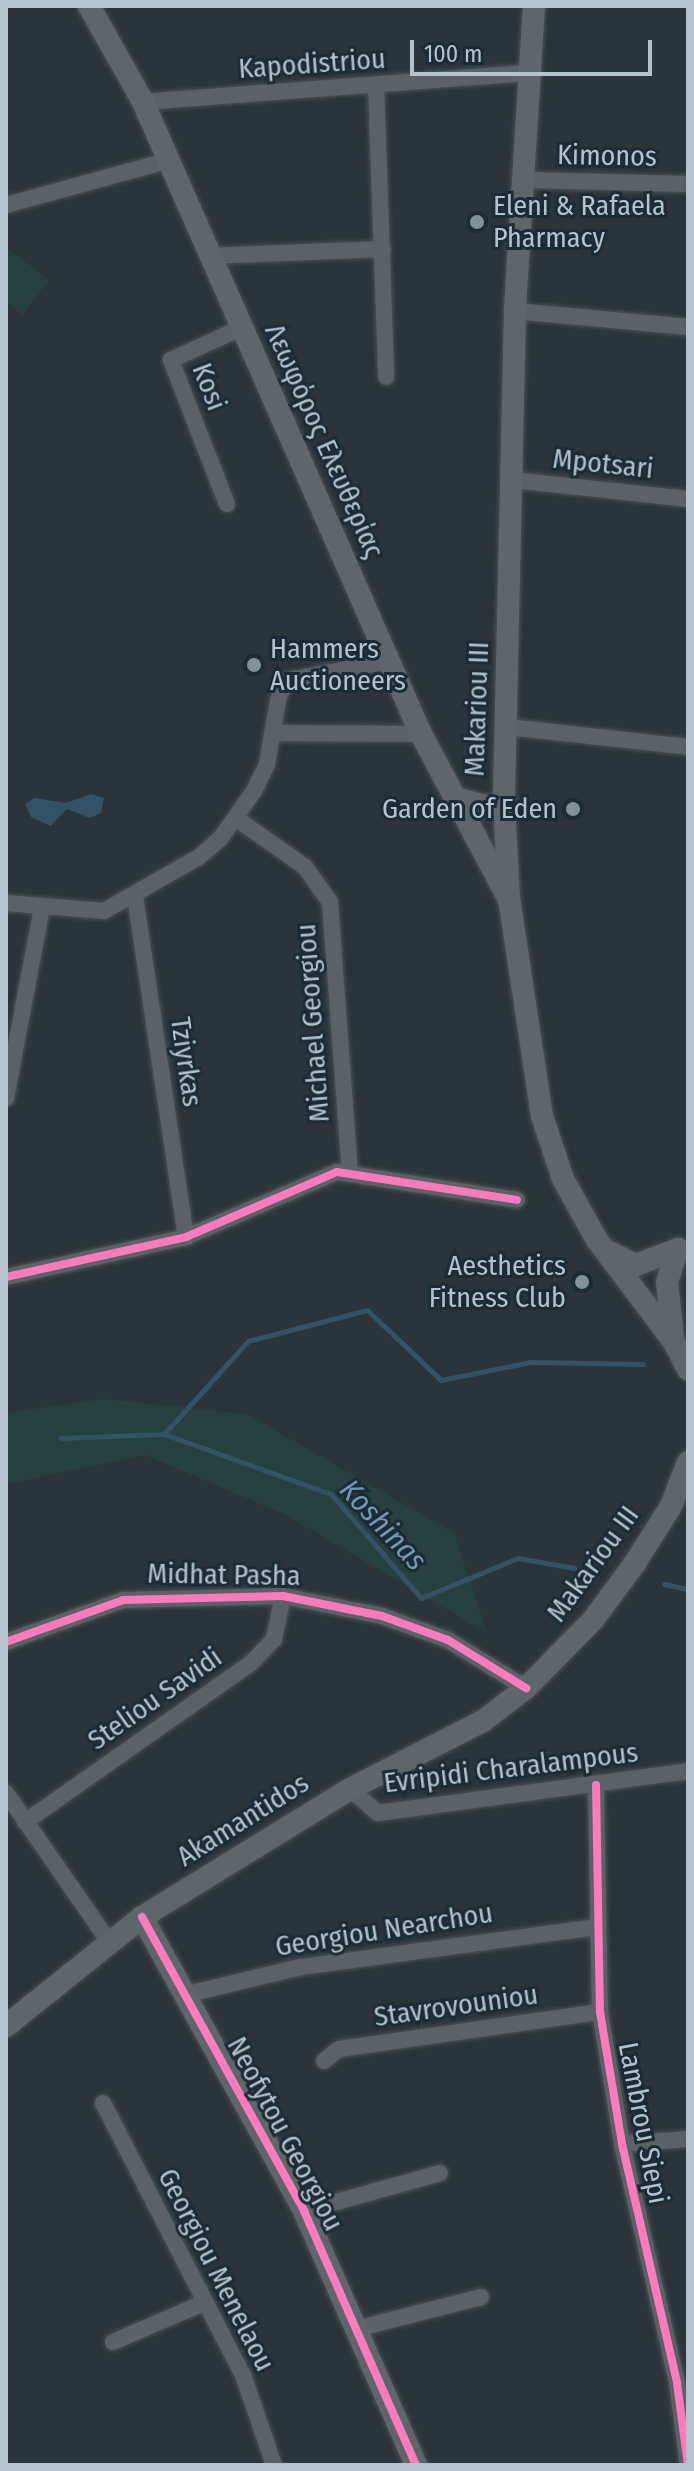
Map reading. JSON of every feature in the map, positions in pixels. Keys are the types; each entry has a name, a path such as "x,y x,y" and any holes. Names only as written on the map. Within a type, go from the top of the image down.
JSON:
{"main road":[{"name":"Λεωφόρος Ελευθερίας","path":"89,6 143,102 208,256 421,734 509,898"},
{"name":"Makariou III","path":"534,6 533,73 515,311 504,803 509,898 542,1116 563,1179 603,1249 674,1342 688,1370"},
{"path":"455,798 489,807 504,803"},
{"path":"603,1249 636,1265 683,1244"},
{"path":"637,1294 683,1244"},
{"path":"674,1342 667,1282 683,1244"},
{"name":"Makariou III","path":"526,1688 601,1609 662,1521 686,1473"},
{"name":"Akamantidos","path":"6,2026 142,1917 350,1789 483,1721 526,1688"},
{"name":"Neofytou Georgiou","path":"142,1917 304,2211 360,2328 416,2465"}],"street":[{"name":"Kapodistriou","path":"143,102 533,73"},
{"path":"376,85 386,377"},
{"path":"6,205 167,161"},
{"name":"Kimonos","path":"525,180 688,184"},
{"path":"208,256 383,249"},
{"path":"515,311 688,327"},
{"name":"Kosi","path":"227,504 171,360 241,328"},
{"name":"Mpotsari","path":"513,480 688,499"},
{"path":"6,903 87,913 135,896 212,847 237,819 267,764 279,695 289,680 389,661"},
{"path":"508,727 688,747"},
{"path":"272,733 421,734"},
{"name":"Michael Georgiou","path":"237,819 305,867 330,902 350,1172"},
{"name":"Tziyrkas","path":"135,896 186,1237"},
{"path":"6,1098 42,908"},
{"path":"6,1277 186,1237 323,1174 350,1172 517,1200"},
{"name":"Midhat Pasha","path":"6,1642 123,1600 283,1596 382,1616 448,1640 526,1688"},
{"name":"Steliou Savidi","path":"25,1822 251,1663 274,1639 283,1596"},
{"name":"Evripidi Charalampous","path":"350,1789 378,1813 688,1771"},
{"name":"Lambrou Siepi","path":"596,1785 595,1927 600,2012 622,2144 677,2383 688,2465"},
{"path":"6,1793 109,1942"},
{"name":"Georgiou Nearchou","path":"184,1995 301,1967 595,1927"},
{"name":"Stavrovouniou","path":"324,2061 339,2049 600,2012"},
{"name":"Georgiou Menelaou","path":"103,2103 203,2303 243,2375 274,2465"},
{"path":"622,2144 688,2139"},
{"path":"304,2211 440,2173"},
{"path":"360,2328 481,2297"},
{"path":"113,2342 203,2303"}],"green space":[{"path":"6,247 49,280 23,315 6,302"},
{"path":"103,1399 247,1414 454,1533 487,1633 284,1514 145,1455 6,1484 6,1413"}],"water":[{"path":"91,794 104,798 101,813 90,818 67,809 51,826 31,817 25,804 35,798 66,803"}],"waterway":[{"path":"164,1434 248,1341 367,1310 441,1380 530,1362 643,1364"},
{"name":"Koshinas","path":"61,1438 164,1434 331,1494 421,1598 518,1558 574,1568"},
{"name":"Koshinas","path":"664,1584 688,1589"}],"cycle path":[{"path":"6,1277 186,1237 337,1172 517,1200"},
{"path":"6,1642 123,1600 283,1596 382,1616 448,1640 526,1688"},
{"path":"596,1785 600,2012 622,2144 677,2383 688,2465"},
{"path":"142,1917 304,2211 416,2465"}],"place":[{"name":"Eleni & Rafaela Pharmacy","path":"477,222"},
{"name":"Hammers Auctioneers","path":"254,665"},
{"name":"Garden of Eden","path":"573,809"},
{"name":"Aesthetics Fitness Club","path":"582,1282"}]}
